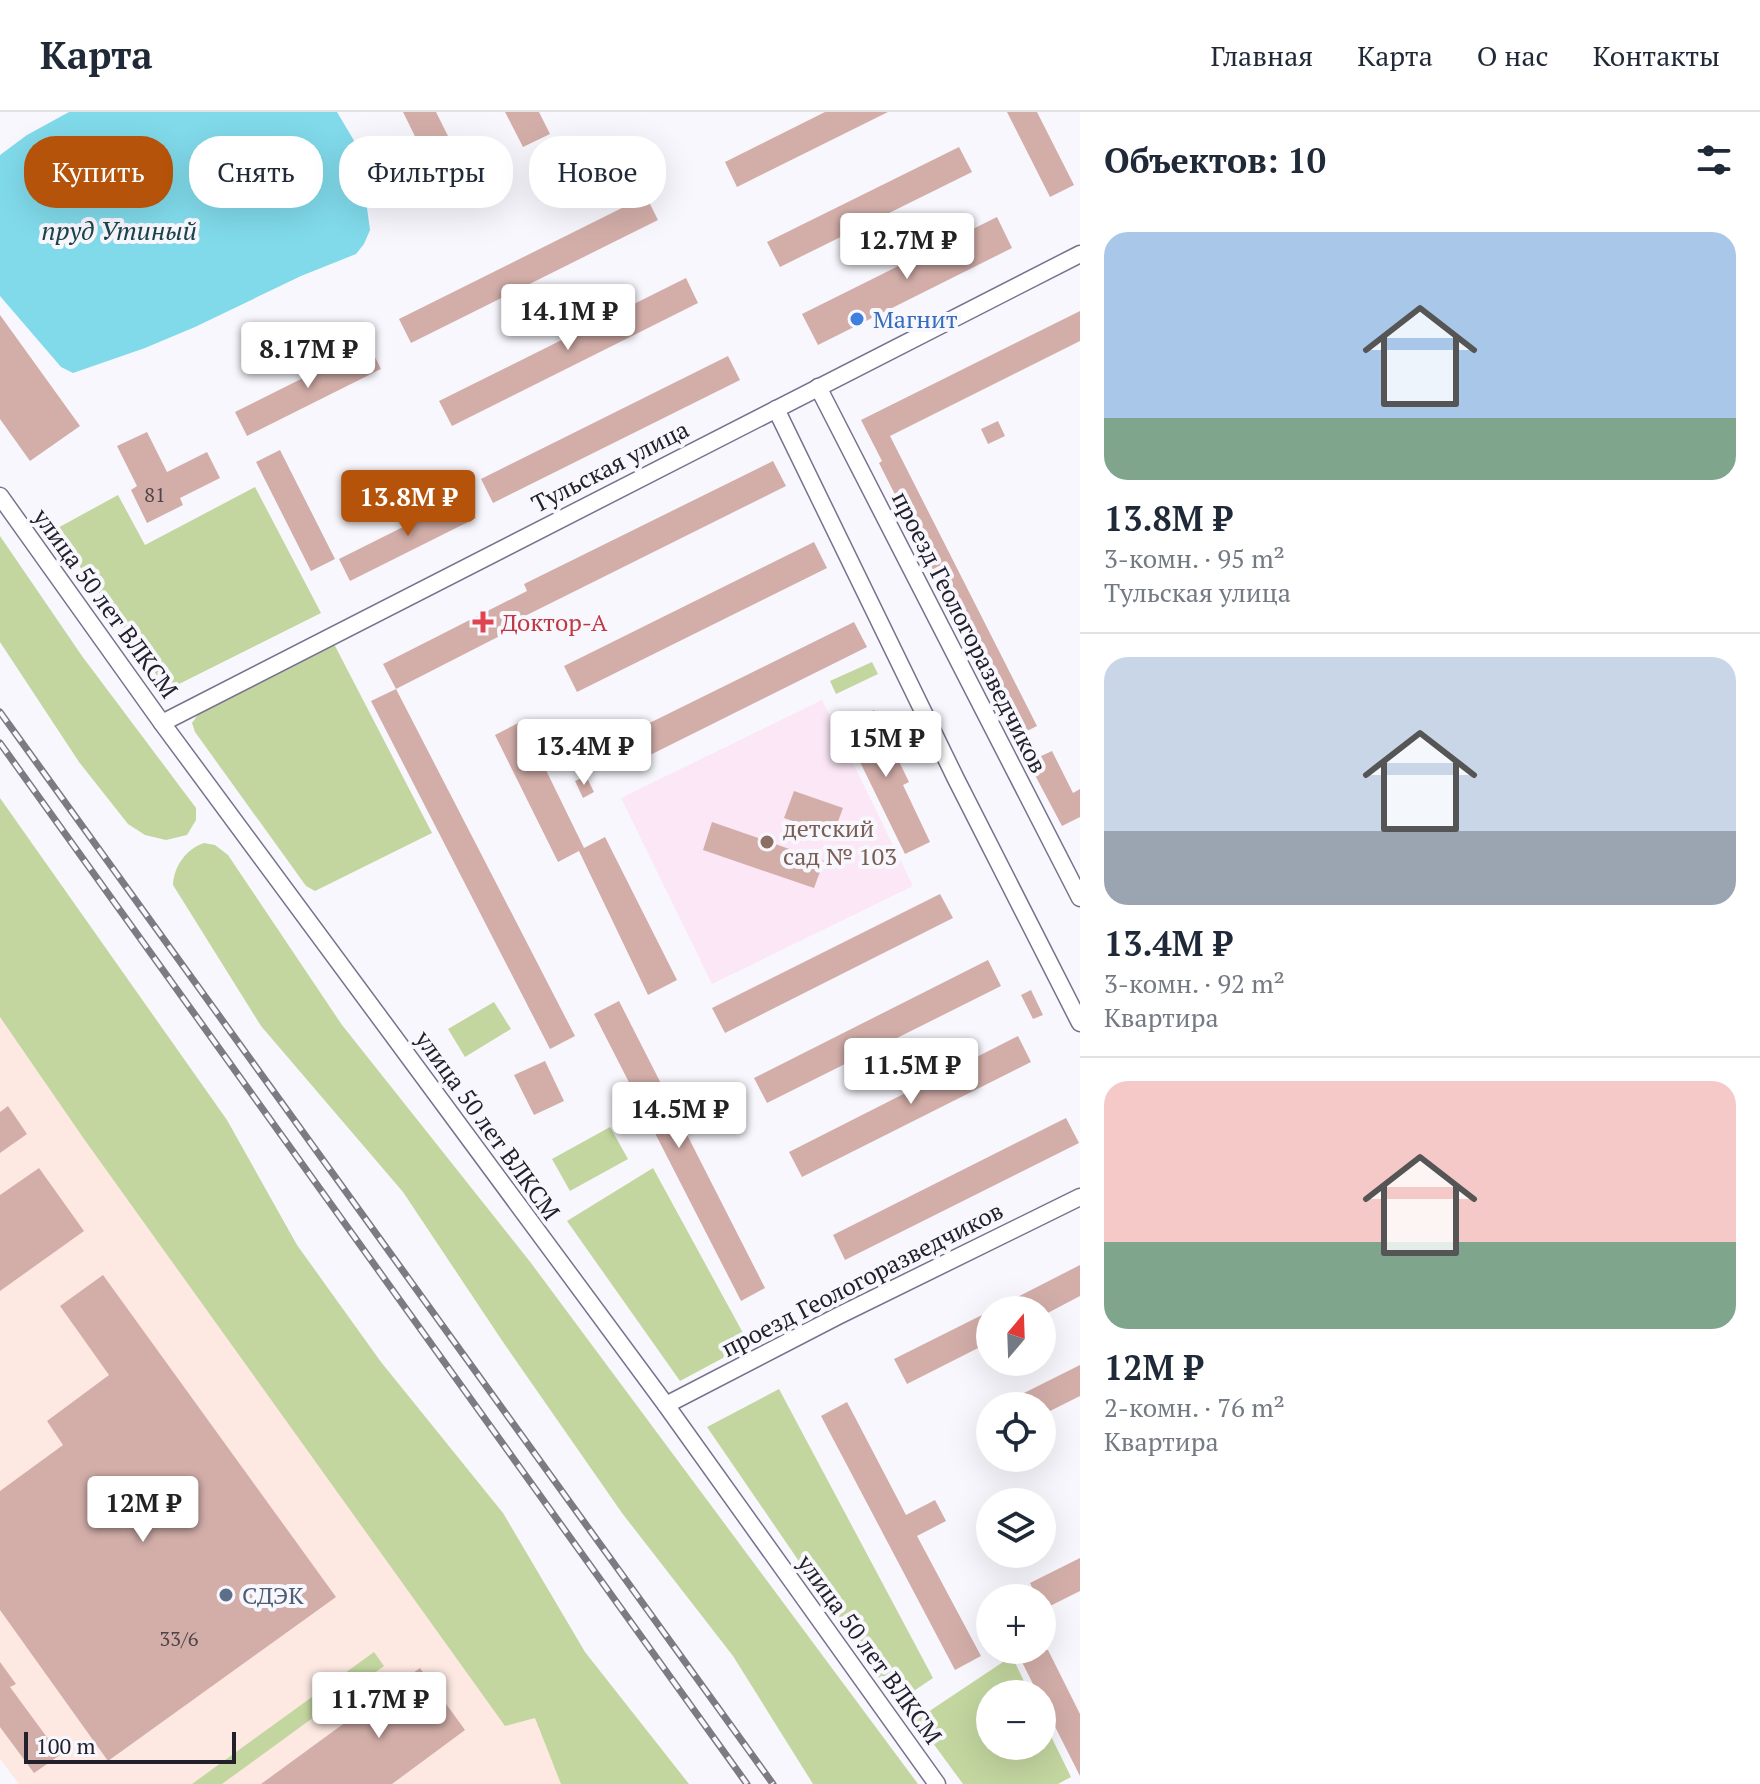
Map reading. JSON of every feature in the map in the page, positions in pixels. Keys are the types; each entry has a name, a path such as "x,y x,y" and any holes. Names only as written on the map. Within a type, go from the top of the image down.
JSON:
{"street":[{"name":"Тульская улица","path":"162,723 1080,254"},
{"name":"проезд Геологоразведчиков","path":"818,387 1080,898"},
{"path":"776,409 956,779 1080,1023"},
{"name":"улица 50 лет ВЛКСМ","path":"0,496 162,723 666,1405 937,1784"},
{"name":"проезд Геологоразведчиков","path":"666,1405 1080,1197"}],"shaded area":[{"name":"детский сад № 103","path":"822,700 913,886 712,984 621,798"},
{"path":"0,954 602,1784 19,1784 0,1759"}],"green space":[{"path":"255,487 321,613 177,685 158,677 54,530 118,495 145,545"},
{"path":"0,536 82,656 196,808 196,820 187,835 166,840 145,835 128,824 79,762 0,642"},
{"path":"333,642 432,833 315,891 306,886 195,732 192,723 199,713"},
{"path":"872,662 878,674 836,694 830,681"},
{"path":"0,798 227,1120 297,1245 381,1362 503,1513 585,1652 689,1784 561,1784 535,1718 505,1726 84,1139 0,1017"},
{"path":"204,843 215,845 228,855 342,1025 531,1263 918,1784 813,1784 733,1656 622,1513 403,1192 261,1026 173,885 182,859"},
{"path":"494,1002 511,1029 465,1057 448,1029"},
{"path":"610,1127 628,1159 570,1191 552,1159"},
{"path":"653,1168 749,1344 680,1381 567,1221"},
{"path":"779,1389 933,1678 896,1703 707,1427"},
{"path":"374,1652 384,1666 222,1784 192,1784"},
{"path":"1000,1664 1016,1664 1023,1680 976,1680"},
{"path":"976,1680 976,1760 1056,1760 1056,1746 1071,1777 1058,1784 963,1784 916,1720"}],"water":[{"name":"пруд Утиный","path":"69,112 337,112 351,136 339,136 339,208 367,208 370,230 356,254 301,276 195,327 73,373 61,367 0,296 0,155 24,137 24,208 173,208 173,136 27,135"}],"building":[{"path":"403,112 436,112 448,136 415,136"},
{"path":"505,112 539,112 550,134 529,136 529,144 523,147"},
{"path":"825,112 888,112 737,187 725,162"},
{"path":"1007,112 1037,112 1074,185 1050,197"},
{"path":"959,147 972,172 780,267 767,242"},
{"path":"622,208 652,208 658,220 411,343 399,319"},
{"path":"997,217 1012,248 818,345 802,314"},
{"path":"686,278 698,303 452,426 439,401"},
{"path":"1080,311 1080,341 890,436 1037,726 1017,736 879,463 882,461 861,420"},
{"path":"0,315 80,426 30,461 0,419"},
{"path":"369,345 381,369 247,436 235,412"},
{"path":"728,356 740,380 493,503 481,479"},
{"path":"998,421 1005,436 988,444 981,429"},
{"path":"147,432 167,472 207,452 220,478 180,498 183,505 147,523 131,490 137,486 117,446"},
{"path":"280,450 335,559 311,571 256,462"},
{"path":"773,461 786,486 521,618 523,624 396,689 383,664 527,591 524,584"},
{"path":"465,496 476,518 350,581 339,559"},
{"path":"814,542 827,568 577,692 564,666"},
{"path":"854,622 867,647 618,771 605,745"},
{"path":"396,689 575,1036 550,1049 371,701"},
{"path":"874,710 909,782 903,785 930,842 905,854 842,725"},
{"path":"522,721 584,848 605,837 677,980 648,995 579,851 558,862 495,735"},
{"path":"1052,751 1073,793 1080,789 1080,817 1062,826 1028,762"},
{"path":"586,776 594,792 583,798 575,781"},
{"path":"794,791 843,808 833,835 784,818"},
{"path":"712,822 824,861 814,888 703,850"},
{"path":"940,894 953,918 725,1033 712,1008"},
{"path":"988,960 1001,986 767,1103 754,1078"},
{"path":"1031,990 1043,1015 1033,1019 1021,995"},
{"path":"619,1001 765,1288 741,1301 594,1014"},
{"path":"1018,1036 1031,1062 802,1177 789,1152"},
{"path":"545,1061 564,1101 534,1115 514,1075"},
{"path":"8,1106 27,1134 0,1153 0,1112"},
{"path":"1066,1118 1079,1143 845,1260 833,1235"},
{"path":"39,1168 84,1231 0,1291 0,1195"},
{"path":"1080,1265 1080,1296 1056,1309 1056,1296 1019,1296"},
{"path":"103,1275 336,1597 108,1761 0,1610 0,1491 63,1445 47,1421 109,1375 60,1306"},
{"path":"976,1318 976,1349 907,1384 894,1359"},
{"path":"1080,1365 1080,1396 1056,1408 1056,1392 1026,1392"},
{"path":"847,1402 906,1515 935,1500 946,1521 917,1536 976,1647 976,1659 955,1670 821,1416"},
{"path":"1080,1558 1080,1591 1056,1603 1056,1584 1030,1583"},
{"path":"0,1662 16,1684 10,1687 60,1755 34,1773 0,1727"},
{"path":"1023,1664 1055,1664 1080,1714 1080,1776 1056,1729 1056,1680 1031,1680"},
{"path":"420,1668 465,1730 392,1784 261,1784"}],"railway":[{"path":"0,712 773,1784"},
{"path":"0,743 747,1784"}],"place":[{"name":"Магнит","path":"857,319"},
{"name":"Доктор-А","path":"483,622"},
{"name":"детский сад № 103","path":"767,842"},
{"name":"СДЭК","path":"226,1595"}]}
